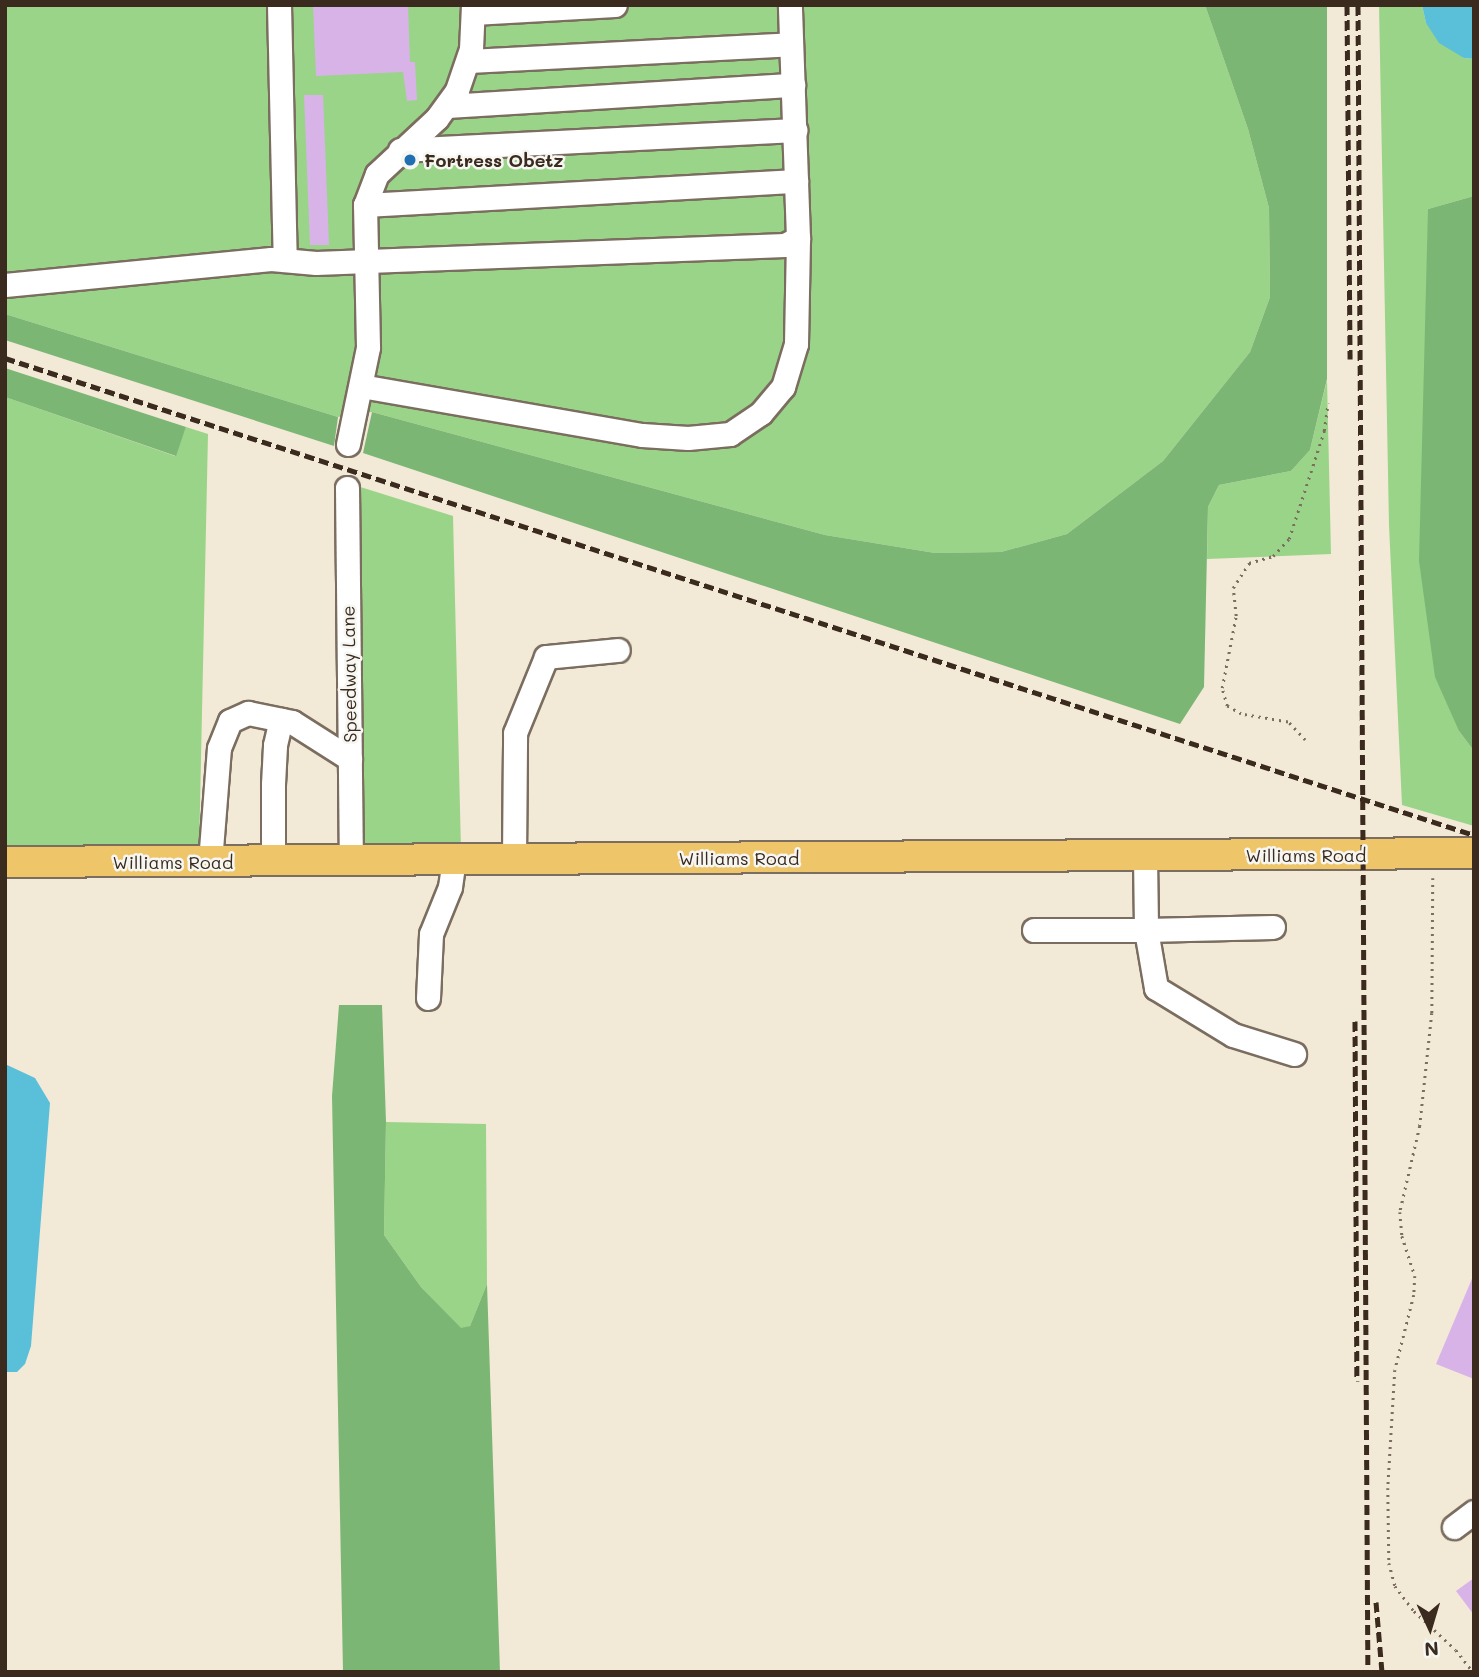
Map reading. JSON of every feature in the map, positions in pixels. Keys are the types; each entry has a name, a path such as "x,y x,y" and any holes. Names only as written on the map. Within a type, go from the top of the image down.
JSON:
{"main road":[{"name":"Williams Road","path":"5,862 1474,853"}],"lane":[{"path":"279,5 285,260"},
{"path":"348,444 361,386 369,325 365,205 377,174 447,106 468,61 473,9 615,5"},
{"path":"361,386 642,435 688,438 730,434 761,413 783,387 796,344 799,238 790,5"},
{"path":"468,61 791,44"},
{"path":"447,106 793,85"},
{"path":"400,150 795,130"},
{"path":"365,205 796,181"},
{"path":"5,285 285,260 365,261 785,245 799,238"},
{"name":"Speedway Lane","path":"347,488 351,861"},
{"path":"514,859 515,733 546,657 618,650"},
{"path":"210,862 219,748 230,721 248,713 292,722 350,759"},
{"path":"272,862 273,771 281,720"},
{"path":"1145,856 1146,930 1156,988 1233,1035 1294,1054"},
{"path":"428,998 431,934 450,887 454,860"},
{"path":"1034,930 1273,927"},
{"path":"1454,1527 1474,1512"}],"path":[{"path":"1305,740 1288,722 1241,714 1227,706 1222,688 1236,616 1233,588 1249,563 1273,556 1289,539 1324,431 1328,403"},
{"path":"1433,854 1432,1013 1420,1126 1400,1212 1402,1236 1415,1276 1414,1295 1395,1370 1388,1488 1390,1563 1395,1586 1414,1611 1456,1650 1473,1672"}],"green space":[{"name":"Fortress Obetz","path":"5,5 1205,5 1248,129 1269,208 1270,297 1250,352 1163,461 1067,534 1001,552 935,553 825,535 372,412 338,417 5,314"},
{"path":"1205,5 1327,5 1327,379 1310,450 1291,471 1219,485 1208,507 1204,687 1180,724 363,453 372,412 825,535 935,553 1001,552 1067,534 1163,461 1250,352 1270,297 1269,208 1248,129"},
{"path":"1379,5 1422,5 1426,23 1464,58 1474,59 1474,196 1428,209 1459,731 1474,751 1474,826 1402,805 1389,525"},
{"path":"1474,196 1474,751 1459,731 1435,677 1419,561 1428,209"},
{"path":"5,314 338,417 334,446 5,340"},
{"path":"5,368 186,427 176,456 5,397"},
{"path":"1327,380 1331,554 1207,559 1208,507 1219,485 1291,471 1310,450"},
{"path":"5,397 175,456 186,427 208,434 199,852 5,854"},
{"path":"354,485 453,516 461,851 363,846 359,837"},
{"path":"339,1005 382,1005 386,1122 384,1235 421,1287 461,1328 470,1326 487,1284 500,1672 343,1672 332,1096"},
{"path":"386,1122 486,1124 487,1284 470,1326 461,1329 421,1287 384,1235"}],"water":[{"path":"1422,5 1474,5 1474,59 1464,58 1439,43 1426,23"},
{"path":"5,1064 35,1078 50,1103 31,1346 25,1364 17,1372 5,1372"}],"building":[{"path":"313,5 408,5 410,62 415,62 417,100 407,101 403,72 316,76"},
{"path":"304,95 323,95 329,245 310,245"},
{"path":"1474,1274 1474,1379 1436,1364"},
{"path":"1474,1578 1474,1615 1456,1591"}],"railway":[{"path":"1347,5 1350,359"},
{"path":"1358,5 1368,1672"},
{"path":"5,358 1474,835"},
{"path":"1355,1021 1357,1381"},
{"path":"1376,1602 1382,1672"}],"place":[{"name":"Fortress Obetz","path":"410,160"}]}
